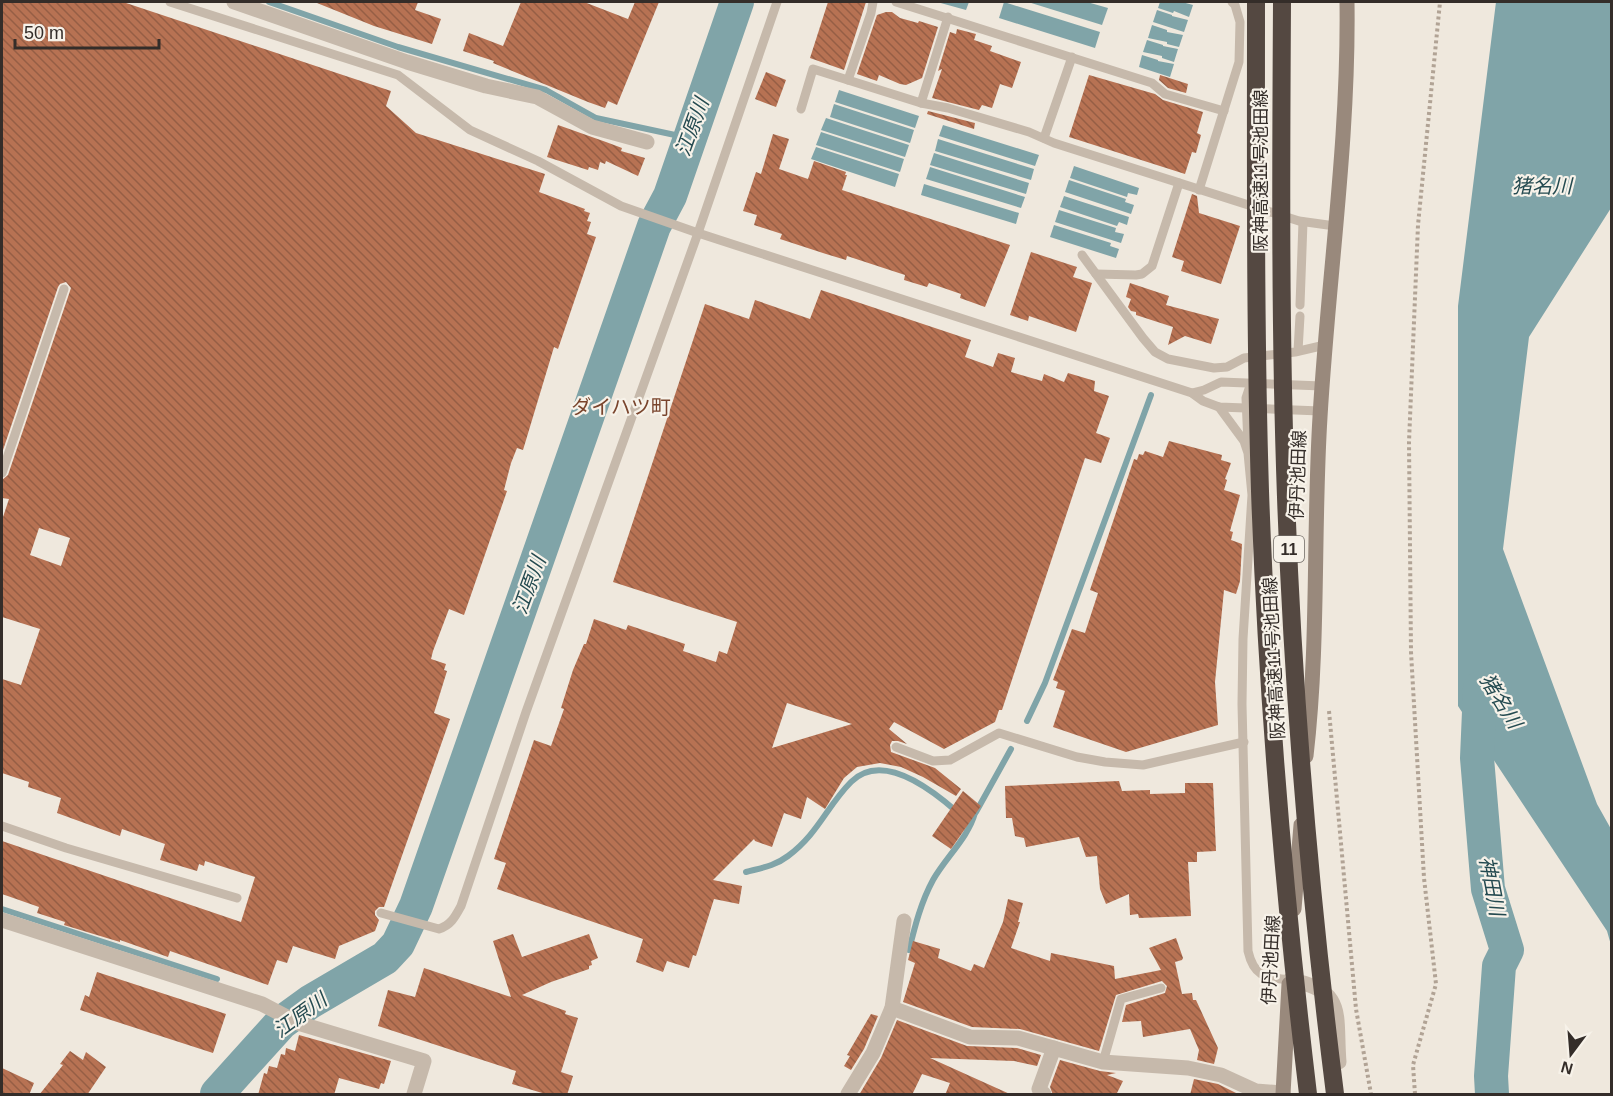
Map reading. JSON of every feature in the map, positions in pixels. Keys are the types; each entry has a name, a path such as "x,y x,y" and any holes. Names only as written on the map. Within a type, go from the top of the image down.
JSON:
{"highway":[{"name":"阪神高速11号池田線","path":"1256,2 1260,491 1274,750 1308,1095"},
{"name":"阪神高速11号池田線","path":"1282,2 1281,187 1286,497 1309,855 1335,1095"}],"main road":[{"name":"伊丹池田線","path":"1283,1094 1304,766 1312,688 1320,411 1345,76 1347,2"}],"street":[{"path":"237,2 407,62 486,86 537,97 592,127 647,142"},
{"path":"2,920 262,1004 298,1023 424,1061 414,1095"},
{"path":"848,1095 873,1053 892,1008 904,921"},
{"path":"1290,980 1304,982 1324,991 1335,1007 1342,1095"},
{"path":"892,1008 970,1037 1018,1038 1103,1062 1188,1068 1221,1075 1256,1090 1283,1094"},
{"path":"1044,1095 1039,1089 1054,1047"}],"lane":[{"path":"170,2 398,75 470,130 538,161 621,206 1192,393 1203,401 1219,407 1320,411"},
{"path":"384,914 439,929 446,927 454,920 461,906 526,712 699,233 777,2"},
{"path":"848,80 873,2"},
{"path":"896,2 1152,83 1165,93 1224,111"},
{"path":"1199,190 1239,62 1240,22 1232,2"},
{"path":"921,103 948,17"},
{"path":"1044,138 1072,57"},
{"path":"801,110 813,69 921,103 948,108 1029,132 1199,190 1303,222 1335,226"},
{"path":"1096,274 1136,275 1142,274 1152,266 1179,183"},
{"path":"1300,304 1303,222"},
{"path":"1082,255 1143,338 1155,352 1168,359 1214,368 1227,367 1244,358 1325,345"},
{"path":"2,473 64,289"},
{"path":"1298,351 1300,316"},
{"path":"1192,393 1221,382 1322,386"},
{"path":"1251,383 1246,391 1252,495 1243,639 1242,704 1248,951 1251,964 1259,973 1269,978 1290,980"},
{"path":"1219,407 1244,441 1248,453"},
{"path":"896,747 933,761 950,760 999,733 1077,757 1143,765 1244,742"},
{"path":"2,826 66,849 237,897"},
{"path":"1103,1062 1121,999 1161,988"}],"path":[{"path":"1415,1095 1413,1065 1436,984 1424,878 1411,652 1409,442 1418,225 1440,2"},
{"path":"1328,700 1356,1009 1371,1095"}],"water":[{"path":"937,2 969,2 966,10"},
{"path":"1004,2 1100,32 1095,48 999,18"},
{"path":"1028,2 1087,2 1108,8 1102,25"},
{"path":"1160,2 1182,2 1193,5 1189,17 1158,8"},
{"name":"猪名川","path":"1496,2 1611,2 1611,208 1529,337 1503,549 1597,804 1611,829 1611,945 1607,931 1458,706 1458,306"},
{"path":"1157,10 1188,20 1184,32 1153,22"},
{"path":"1152,25 1167,30 1167,32 1183,35 1179,47 1148,38"},
{"path":"1147,40 1178,49 1174,62 1162,56 1143,52"},
{"path":"1142,55 1174,64 1170,77 1139,67"},
{"path":"839,90 919,116 915,128 835,102"},
{"path":"834,104 914,130 910,143 830,117"},
{"path":"826,118 909,145 905,157 821,130"},
{"path":"943,125 1039,155 1035,166 939,136"},
{"path":"821,132 904,159 900,172 816,145"},
{"path":"938,139 1034,169 1031,180 935,151"},
{"path":"816,147 899,174 895,187 811,159"},
{"path":"934,153 1029,183 1026,194 930,165"},
{"path":"1074,166 1139,188 1137,195 1128,193 1127,197 1070,178"},
{"path":"930,167 1025,197 1021,208 926,179"},
{"path":"1069,180 1126,199 1125,202 1134,205 1131,214 1065,192"},
{"path":"924,184 1019,213 1016,224 921,195"},
{"path":"1064,196 1129,217 1127,225 1119,222 1117,226 1060,207"},
{"path":"1059,210 1116,228 1115,232 1124,234 1121,243 1055,222"},
{"path":"1054,225 1111,243 1110,246 1119,249 1116,258 1050,237"}],"building":[{"path":"2,2 123,2 391,91 386,106 416,133 545,174 539,192 590,213 587,221 591,222 587,234 596,237 558,349 554,347 523,450 517,448 511,463 504,490 507,491 464,615 449,609 433,651 431,659 446,664 444,670 447,671 434,713 450,719 384,907 379,907 375,911 379,920 375,931 339,946 335,959 293,946 287,963 277,960 268,985 170,951 168,957 120,940 120,942 64,925 65,922 37,913 39,907 2,894 2,841 241,922 255,877 205,861 204,866 199,864 197,871 160,860 165,844 122,829 120,836 57,813 61,798 28,787 29,782 2,773 2,679 21,685 40,629 2,617 2,520 9,499 2,498 2,480 8,475 71,288 66,282 58,287 2,453","holes":["39,528 70,538 61,566 30,555"]},
{"path":"317,2 418,2 415,10 441,19 432,44 374,26"},
{"path":"521,2 584,2 628,19 635,2 659,2 617,105 608,101 605,108 493,63 494,61 463,51 469,33 503,46"},
{"path":"828,2 866,2 844,70 810,58"},
{"path":"892,12 900,18 938,27 922,78 906,85 879,75 877,81 857,74 877,15"},
{"path":"957,29 976,34 974,40 992,46 990,51 1021,62 1012,88 1000,84 992,108 982,105 979,110 932,98 942,69 938,71 950,32 956,34"},
{"path":"766,72 786,80 776,107 755,99"},
{"path":"1089,75 1155,94 1163,100 1203,112 1197,133 1201,135 1196,153 1192,152 1185,174 1069,137"},
{"path":"1160,75 1188,84 1186,93 1168,88 1159,80"},
{"path":"928,111 975,123 974,129 927,114"},
{"path":"558,125 622,148 621,151 645,158 638,176 606,161 605,164 600,162 598,170 589,167 588,170 547,157"},
{"path":"773,134 789,139 779,169 808,179 814,161 846,172 842,190 1010,245 985,307 960,298 961,294 929,283 927,287 904,280 905,275 847,256 846,260 780,239 782,234 754,225 757,215 743,211 756,172 761,174"},
{"path":"1192,194 1197,196 1199,213 1240,226 1221,284 1181,271 1184,261 1172,257"},
{"path":"1031,252 1077,267 1073,277 1092,283 1076,332 1029,316 1028,321 1010,315"},
{"path":"1130,283 1169,296 1166,305 1219,319 1211,344 1185,336 1168,345 1173,327 1136,315 1136,312 1131,311 1128,307 1131,299 1126,297"},
{"path":"821,290 971,340 965,357 993,367 998,353 1015,358 1011,372 1042,381 1044,374 1064,382 1068,373 1095,381 1094,391 1109,396 1096,433 1110,438 1101,463 1085,458 1002,710 999,710 995,722 944,749 894,722 889,729 907,744 892,741 891,752 935,768 961,789 956,796 901,767 880,763 857,767 844,778 825,809 807,797 801,819 784,813 772,847 754,839 713,880 742,886 739,904 714,899 696,956 693,955 689,968 667,961 663,972 636,962 643,939 497,889 506,863 494,859 534,740 551,746 564,709 561,708 573,670 586,644 594,619 626,630 628,625 685,644 683,651 716,662 719,651 727,654 737,622 613,582 705,304 749,319 755,300 810,319","holes":["787,703 852,724 772,748"]},
{"path":"1169,441 1222,455 1221,460 1231,463 1224,490 1240,495 1230,531 1233,532 1231,540 1242,544 1240,581 1236,594 1224,590 1215,682 1218,725 1126,752 1053,727 1065,691 1056,688 1058,682 1053,680 1072,629 1085,633 1098,593 1090,590 1134,459 1137,460 1139,454 1143,455 1145,451 1163,457"},
{"path":"1119,781 1122,791 1150,790 1150,794 1185,793 1185,783 1213,783 1216,851 1197,852 1197,862 1188,862 1191,916 1139,918 1138,914 1130,915 1129,894 1106,904 1100,889 1097,856 1086,857 1079,837 1026,847 1024,838 1015,836 1012,818 1006,818 1005,786"},
{"path":"963,791 981,806 951,849 932,836"},
{"path":"1008,899 1023,903 1018,922 1020,922 1011,948 1050,961 1051,953 1114,966 1115,979 1161,970 1149,948 1176,938 1183,958 1175,962 1182,994 1192,993 1193,1000 1196,1000 1218,1048 1214,1064 1197,1060 1199,1050 1190,1029 1143,1037 1141,1021 1122,1022 1126,1005 1165,993 1167,986 1162,981 1116,995 1099,1051 1020,1029 972,1027 903,1002 915,963 908,960 913,941 940,949 938,958 971,971 974,964 984,968 1003,922"},
{"path":"513,934 522,957 589,934 598,958 591,961 592,965 589,969 522,995 566,1011 565,1014 578,1018 561,1072 573,1076 567,1095 549,1095 512,1084 516,1071 378,1026 388,990 415,997 424,968 511,997 493,941"},
{"path":"97,972 226,1014 213,1053 80,1010 85,995 89,997"},
{"path":"871,1014 878,1016 864,1049 851,1070 844,1066 850,1056 847,1055"},
{"path":"897,1020 967,1046 1017,1048 1041,1055 1037,1066 1014,1061 930,1058 1012,1095 945,1095 950,1083 922,1074 912,1095 859,1095 881,1058"},
{"path":"299,1035 391,1061 384,1084 381,1083 379,1089 339,1078 334,1095 258,1095 264,1073 267,1074 269,1066 277,1068 281,1054 285,1055 286,1048 295,1051"},
{"path":"70,1051 83,1060 86,1052 106,1067 87,1095 39,1095 63,1065 60,1064"},
{"path":"1060,1060 1116,1073 1107,1075 1123,1081 1116,1095 1053,1095 1050,1087"},
{"path":"2,1068 34,1083 29,1095 2,1095"},
{"path":"1194,1079 1218,1084 1240,1095 1190,1095"}],"waterway":[{"path":"269,2 398,47 546,90 596,118 689,138"},
{"name":"江原川","path":"217,1094 281,1023 310,1002 385,958 398,944 416,906 654,226 670,196 737,2"},
{"path":"1027,721 1045,683 1151,395"},
{"name":"神田川","path":"1480,688 1477,758 1488,889 1507,950 1499,966 1491,1076 1492,1094"},
{"path":"976,812 1011,749"},
{"path":"746,872 768,866 788,856 807,839 851,782 863,773 877,770 906,777 934,793 956,811"},
{"path":"909,950 929,888 967,831 975,813"},
{"path":"2,909 217,979"},
{"path":"291,1003 302,1007"}],"district":[{"name":"ダイハツ町","path":"621,407"}]}
